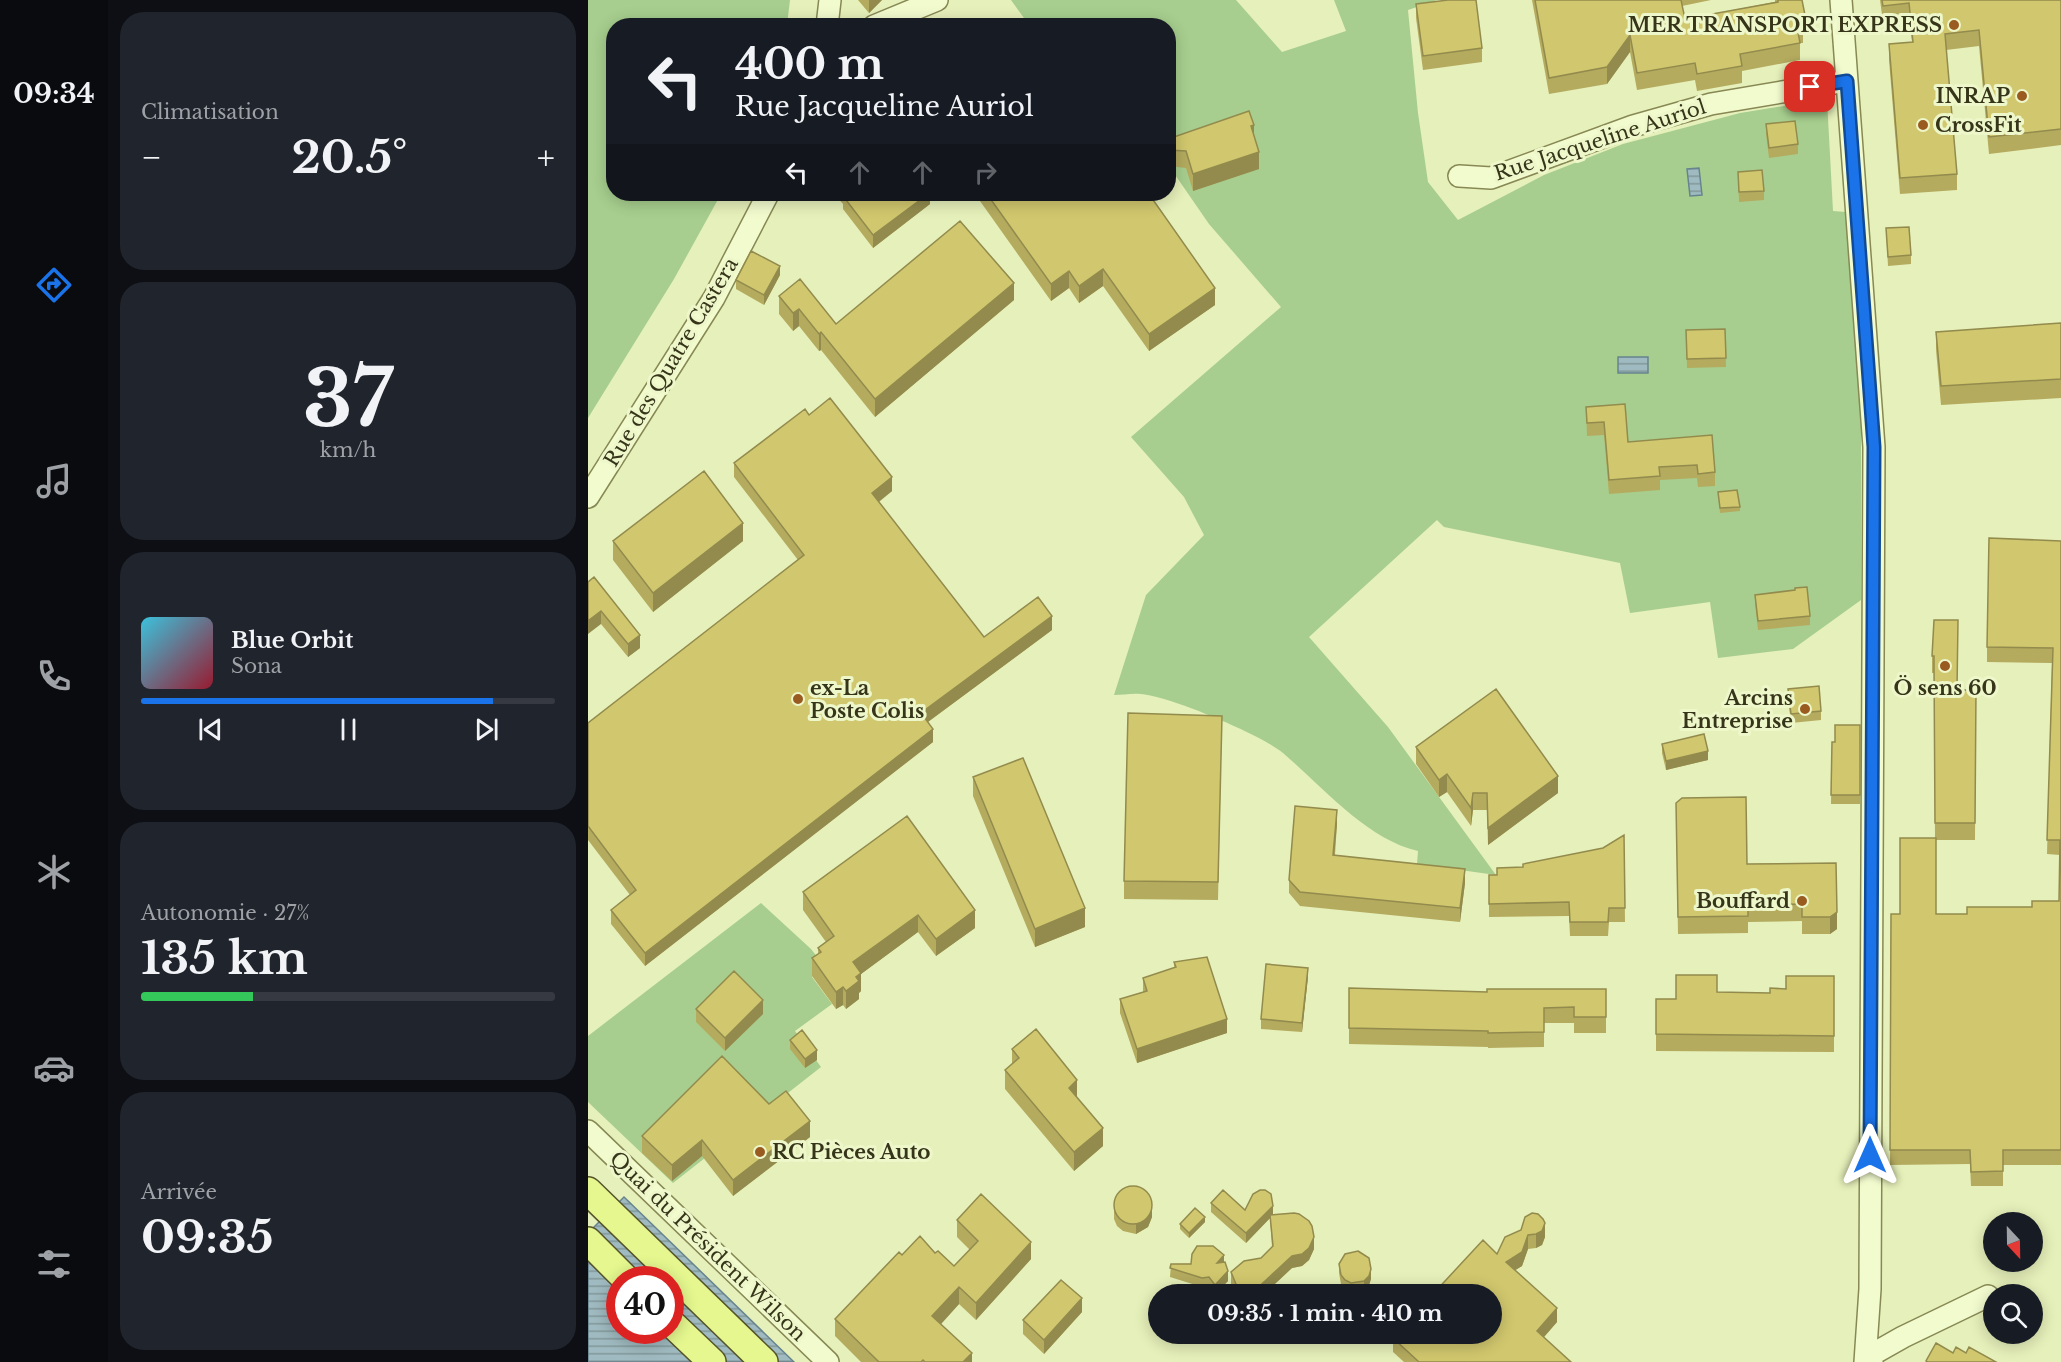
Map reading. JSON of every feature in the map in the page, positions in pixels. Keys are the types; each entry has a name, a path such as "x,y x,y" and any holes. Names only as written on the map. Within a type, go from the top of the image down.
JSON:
{"main road":[{"path":"588,1191 764,1362"},
{"path":"588,1241 613,1266"},
{"path":"684,1335 712,1362"}],"street":[{"path":"828,18 830,0"},
{"path":"894,18 938,0"},
{"path":"1841,0 1874,447 1868,1361"},
{"name":"Rue Jacqueline Auriol","path":"1459,177 1491,178 1633,126 1711,104 1847,81"},
{"name":"Rue des Quatre Castera","path":"588,497 714,298 764,201"},
{"name":"Quai du Président Wilson","path":"588,1131 828,1362"},
{"path":"1868,1361 1903,1337 1983,1298"}],"green space":[{"path":"588,0 790,0 788,18 606,18 606,201 717,201 674,279 588,418"},
{"path":"1011,0 1236,0 1282,52 1346,31 1334,0 1437,0 1408,10 1418,113 1428,182 1458,220 1544,175 1623,144 1740,113 1827,99 1833,211 1846,212 1861,419 1861,600 1793,649 1718,658 1710,602 1630,613 1620,563 1444,527 1437,520 1309,637 1388,727 1496,875 1417,864 1418,851 1399,845 1363,824 1283,753 1256,736 1193,709 1154,696 1114,695 1146,595 1204,535 1184,497 1131,437 1281,307 1209,224 1176,176 1176,18 1024,18"},
{"path":"761,903 811,949 822,963 812,977 832,1004 795,1031 821,1067 673,1183 588,1102 588,1036"}],"water":[{"path":"1699,168 1702,195 1690,196 1687,169"},
{"path":"1618,357 1648,357 1648,373 1618,373"},
{"path":"624,1197 794,1362 588,1362 588,1233"}],"building":[{"path":"1448,0 1476,0 1482,48 1423,56 1416,4"},
{"path":"1535,0 1681,0 1685,19 1778,2 1778,0 1802,0 1805,15 1801,15 1803,26 1797,27 1800,43 1740,54 1742,66 1697,74 1695,63 1637,73 1630,35 1607,67 1549,78"},
{"path":"1882,0 2061,0 2061,129 1989,137 1979,30 1945,34 1957,174 1900,178 1889,44 1913,42 1909,3 1883,6"},
{"path":"1249,111 1259,152 1193,174 1186,151 1176,150 1176,136"},
{"path":"1795,121 1798,144 1769,148 1766,124"},
{"path":"1762,170 1764,191 1739,192 1738,172"},
{"path":"847,201 919,201 873,235"},
{"path":"992,201 1154,201 1215,288 1149,334 1103,269 1079,286 1069,271 1051,284"},
{"path":"960,221 1014,283 875,399 821,332 819,334 799,309 793,313 779,296 800,279 836,324"},
{"path":"1909,227 1911,255 1888,257 1886,228"},
{"path":"751,251 780,266 764,295 736,280"},
{"path":"2061,323 2061,379 1941,386 1936,332"},
{"path":"1725,329 1726,358 1687,359 1686,330"},
{"name":"ex-La Poste Colis","path":"830,398 892,477 872,493 984,637 1038,597 1052,616 921,713 933,729 645,953 611,910 636,890 588,826 588,723 804,555 734,463 805,409 809,415"},
{"path":"1625,404 1628,442 1712,435 1715,472 1698,474 1697,465 1659,467 1660,476 1609,480 1604,422 1587,423 1586,407"},
{"path":"704,471 743,523 653,593 613,541"},
{"path":"1737,490 1740,507 1720,508 1718,492"},
{"path":"1989,538 2061,541 2061,1150 2003,1150 2003,1171 1971,1172 1970,1150 1890,1150 1891,914 1900,914 1900,838 1936,838 1936,914 1967,914 1967,907 2032,907 2032,901 2059,901 2060,840 2047,840 2053,648 1987,647"},
{"path":"594,577 640,635 628,644 601,611 588,621 588,582"},
{"path":"1807,587 1810,616 1758,621 1755,595"},
{"path":"1934,620 1958,620 1957,690 1976,690 1975,823 1935,823 1934,656 1932,656"},
{"name":"Arcins Entreprise","path":"1819,686 1821,711 1791,714 1788,689"},
{"path":"1496,689 1558,776 1488,828 1487,793 1473,793 1471,808 1447,774 1439,780 1416,747"},
{"path":"1128,713 1222,716 1218,882 1124,881"},
{"path":"1835,725 1860,725 1860,795 1831,795 1832,742 1835,742"},
{"path":"1704,734 1708,751 1666,761 1662,744"},
{"path":"1023,758 1085,908 1035,929 973,777"},
{"path":"1746,797 1747,864 1836,863 1837,912 1830,917 1802,917 1802,904 1748,905 1748,916 1678,917 1676,803 1682,798"},
{"path":"1295,806 1337,810 1333,855 1465,869 1460,908 1300,892 1289,880"},
{"path":"907,816 975,910 936,939 918,915 853,962 861,973 856,977 859,981 846,991 843,987 836,992 812,958 821,952 818,948 834,936 803,892"},
{"path":"1624,835 1625,908 1609,908 1608,922 1570,922 1569,902 1489,904 1489,875 1497,875 1497,868 1523,867 1523,864 1603,848"},
{"path":"1207,957 1227,1019 1137,1049 1120,999 1147,991 1143,978 1176,967 1174,962"},
{"path":"1266,964 1308,968 1302,1023 1261,1019"},
{"path":"734,971 763,1000 725,1038 696,1009"},
{"path":"1676,975 1717,975 1717,992 1770,993 1770,988 1786,989 1786,976 1834,976 1834,1036 1656,1034 1656,999 1676,999"},
{"path":"1349,988 1487,992 1487,989 1606,989 1606,1017 1574,1017 1574,1007 1544,1008 1544,1032 1488,1033 1488,1031 1349,1028"},
{"path":"1036,1029 1077,1080 1069,1088 1103,1128 1074,1152 1005,1070 1019,1058 1012,1049"},
{"path":"802,1030 817,1050 805,1059 790,1040"},
{"path":"722,1056 769,1104 786,1091 810,1121 733,1180 702,1140 672,1165 642,1136"},
{"path":"1133,1186 1140,1187 1146,1192 1151,1198 1151,1212 1146,1218 1140,1223 1133,1224 1126,1223 1120,1218 1115,1212 1114,1205 1115,1198 1120,1192 1126,1187"},
{"path":"1223,1190 1245,1210 1253,1194 1265,1190 1271,1194 1273,1206 1246,1233 1211,1203"},
{"path":"981,1194 1031,1242 976,1303 959,1287 932,1316 972,1353 963,1362 925,1362 923,1360 921,1362 879,1362 835,1319 899,1252 902,1255 920,1236 935,1253 938,1251 954,1266 978,1241 957,1220"},
{"path":"1195,1208 1205,1217 1189,1233 1180,1224"},
{"path":"1294,1213 1309,1221 1314,1237 1309,1248 1302,1254 1292,1256 1262,1284 1236,1284 1231,1272 1244,1261 1261,1258 1273,1246 1270,1215"},
{"path":"1532,1213 1538,1214 1545,1223 1542,1231 1528,1235 1522,1252 1506,1262 1557,1308 1537,1331 1571,1362 1419,1362 1400,1344 1502,1344 1502,1284 1442,1284 1483,1240 1497,1254 1505,1237 1521,1230 1525,1217"},
{"path":"1197,1246 1213,1246 1224,1255 1217,1263 1225,1262 1228,1271 1214,1284 1209,1277 1202,1278 1170,1268 1171,1264 1191,1264 1192,1254"},
{"path":"1358,1251 1369,1258 1371,1269 1364,1281 1351,1283 1341,1275 1339,1264 1345,1254"},
{"path":"1061,1280 1082,1298 1044,1340 1023,1320"},
{"path":"1936,1343 1953,1353 1956,1347 1966,1353 1969,1347 1996,1362 1928,1362 1926,1361"}],"place":[{"name":"MER TRANSPORT EXPRESS","path":"1954,25"},
{"name":"INRAP","path":"2022,96"},
{"name":"CrossFit","path":"1923,125"},
{"name":"Ö sens 60","path":"1945,666"},
{"name":"ex-La Poste Colis","path":"798,699"},
{"name":"Arcins Entreprise","path":"1805,709"},
{"name":"Bouffard","path":"1802,901"},
{"name":"RC Pièces Auto","path":"760,1152"}],"route":[{"path":"1810,87 1847,81 1874,447 1870,1155"}]}
